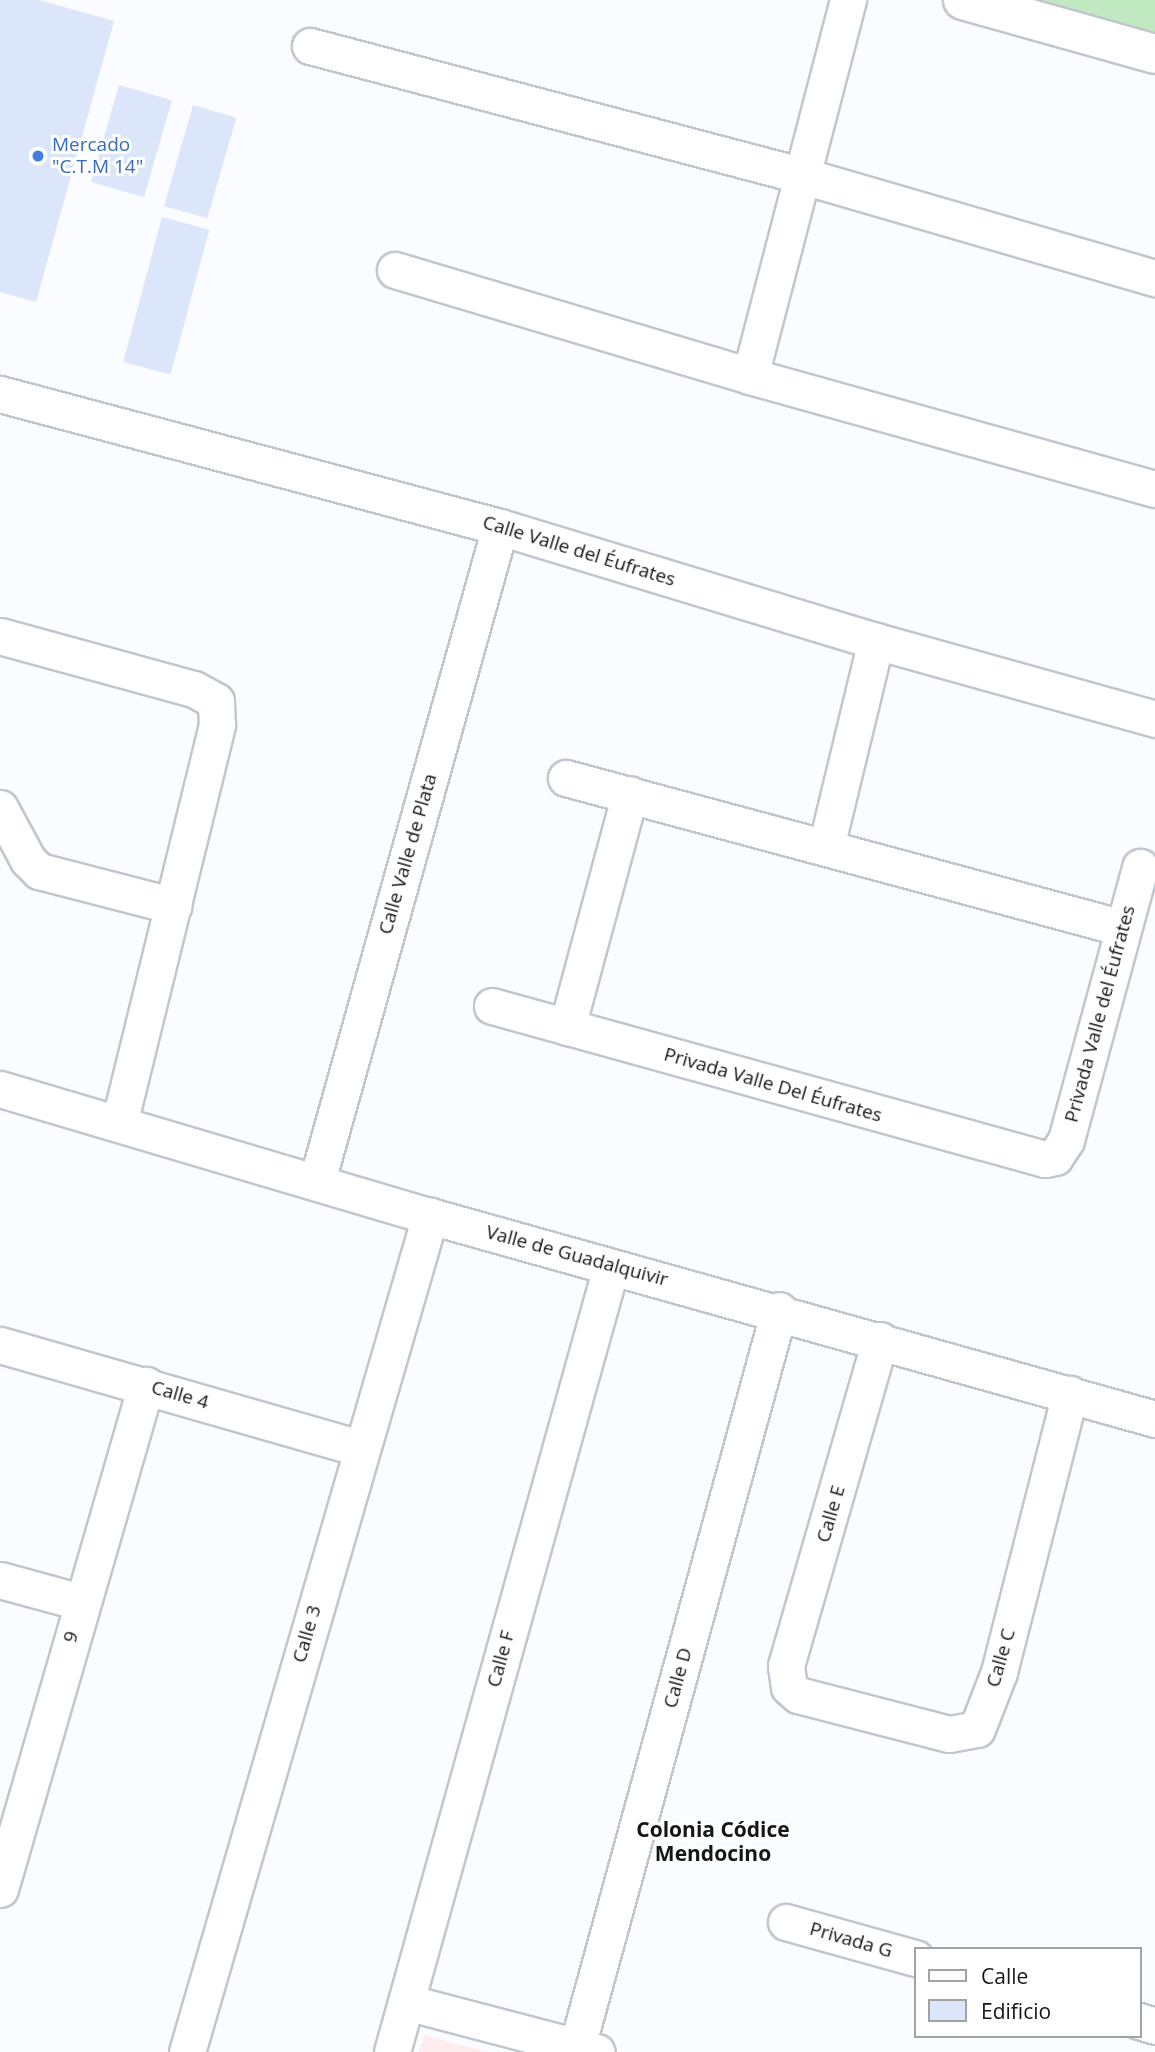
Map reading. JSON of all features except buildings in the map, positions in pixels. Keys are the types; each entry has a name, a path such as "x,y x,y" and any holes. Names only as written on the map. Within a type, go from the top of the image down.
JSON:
{"street":[{"path":"750,376 800,175 848,0"},
{"path":"963,0 1155,54"},
{"path":"310,46 800,175 1155,278"},
{"path":"395,270 750,376 1155,489"},
{"name":"Calle Valle del Éufrates","path":"0,394 500,527 876,641 1155,719"},
{"name":"Calle Valle de Plata","path":"317,1181 500,527"},
{"path":"0,636 194,690 216,701 217,725 120,1124"},
{"path":"826,848 876,641"},
{"name":"Privada Valle Del Éufrates","path":"566,778 1123,928"},
{"path":"567,1027 630,794"},
{"path":"0,808 27,860 39,872 174,906"},
{"name":"Privada Valle del Éufrates","path":"1055,1157 1066,1140 1140,867"},
{"name":"Privada Valle Del Éufrates","path":"492,1006 1034,1158 1055,1157"},
{"name":"Valle de Guadalquivir","path":"0,1089 429,1216 779,1310 1155,1419"},
{"name":"Calle 3","path":"187,2052 429,1216"},
{"name":"Calle F","path":"393,2052 611,1266"},
{"name":"Calle D","path":"587,2049 779,1310"},
{"name":"Calle E","path":"789,1687 786,1666 880,1340"},
{"name":"Calle 4","path":"0,1345 360,1448"},
{"name":"9","path":"0,1889 146,1385"},
{"name":"Calle C","path":"789,1687 798,1695 949,1734 977,1730 999,1672 1070,1394"},
{"path":"0,1580 81,1602"},
{"name":"Privada G","path":"786,1922 914,1958"},
{"path":"406,2003 587,2049"}],"shaded area":[{"path":"424,2035 488,2052 419,2052"}],"green space":[{"path":"1024,0 1155,0 1155,36"}],"place":[{"name":"Mercado \"C.T.M 14\"","path":"38,156"}],"district":[{"name":"Colonia Códice Mendocino","path":"713,1841"}]}
